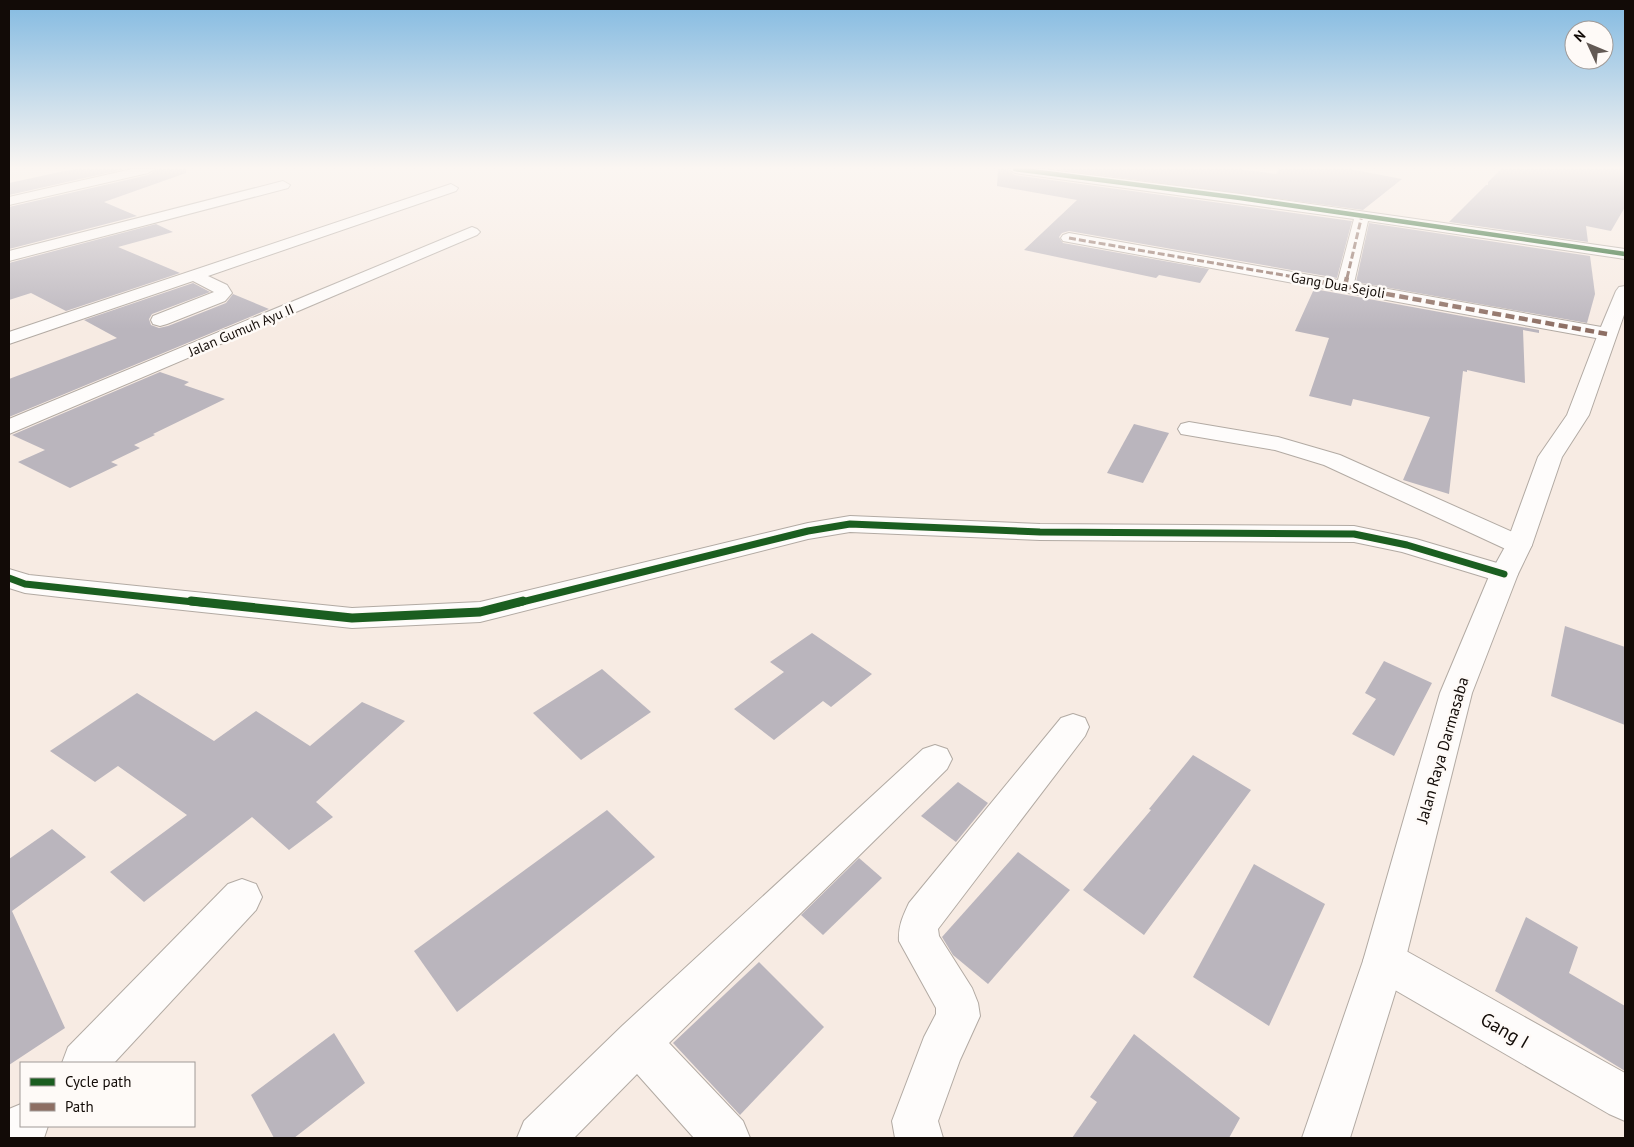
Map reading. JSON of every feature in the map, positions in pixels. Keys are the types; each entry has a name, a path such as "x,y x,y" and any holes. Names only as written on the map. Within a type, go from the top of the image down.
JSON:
{"street":[{"path":"9,256 138,223"},
{"path":"9,338 351,223"},
{"path":"1345,286 1360,223"},
{"path":"1413,223 1625,254"},
{"name":"Jalan Gumuh Ayu II","path":"9,427 472,232"},
{"name":"Gang Dua Sejoli","path":"1069,238 1607,334"},
{"path":"160,320 219,297 222,293 221,289 195,276"},
{"name":"Jalan Raya Darmasaba","path":"1326,1138 1384,961 1456,693 1504,574 1519,545 1550,457 1578,415 1607,334 1625,291"},
{"path":"1189,429 1278,444 1332,460 1519,545"},
{"path":"9,578 25,584 352,618 480,612 808,532 850,524 1040,532 1354,534 1407,545 1504,574"},
{"path":"919,1138 915,1121 940,1053 958,1016 957,1003 919,941 918,929 923,916 1073,726"},
{"path":"541,1138 638,1042 935,759"},
{"path":"85,1062 242,897"},
{"name":"Gang I","path":"1384,961 1625,1098"},
{"path":"638,1042 726,1138"},
{"path":"13,1138 24,1127"}],"building":[{"path":"9,223 112,223 9,249"},
{"path":"1053,223 1352,223 1337,278 1069,231 1062,233 1059,237 1063,243 1209,269 1200,283 1159,275 1156,278 1024,250"},
{"path":"1369,223 1590,256 1595,294 1587,323 1356,282"},
{"path":"1453,223 1616,223 1611,231 1586,226 1588,242"},
{"path":"156,224 173,232 118,247 180,273 66,311 31,293 9,300 9,263"},
{"path":"193,283 210,292 152,314 149,319 151,325 159,328 168,326 226,303 233,294 269,309 9,417 9,379 117,338 84,320"},
{"path":"1314,289 1539,330 1539,333 1523,330 1525,383 1467,370 1467,372 1463,371 1449,494 1403,480 1430,417 1353,399 1351,406 1309,396 1329,338 1295,331"},
{"path":"160,372 189,382 184,385 225,399 153,434 155,435 134,445 140,448 111,462 118,465 70,488 18,462 45,450 12,435"},
{"path":"1134,424 1169,433 1143,483 1107,473"},
{"path":"1565,626 1625,647 1625,725 1551,696"},
{"path":"812,633 872,674 831,707 823,701 774,740 734,709 784,672 770,662"},
{"path":"1384,661 1432,683 1394,756 1352,734 1376,699 1365,693"},
{"path":"602,669 651,712 581,760 533,713"},
{"path":"137,693 214,741 256,711 310,746 362,702 405,721 316,802 333,817 289,850 252,817 144,902 110,872 187,815 118,766 95,782 50,751"},
{"path":"1193,755 1251,790 1144,935 1083,890 1151,810 1149,809"},
{"path":"958,782 988,803 956,842 921,816"},
{"path":"607,810 655,857 457,1012 414,951"},
{"path":"52,829 86,857 12,911 65,1028 9,1065 9,859"},
{"path":"1018,852 1070,890 988,984 953,955 942,937"},
{"path":"859,858 882,878 823,935 801,915"},
{"path":"1254,864 1325,904 1269,1026 1193,977"},
{"path":"1526,917 1578,947 1569,973 1625,1006 1625,1071 1495,991"},
{"path":"759,962 824,1027 740,1115 673,1043"},
{"path":"334,1033 365,1083 294,1138 274,1138 251,1095"},
{"path":"1134,1034 1240,1118 1229,1138 1072,1138 1097,1102 1090,1097"}],"marked path":[{"path":"1345,286 1360,223"},
{"path":"1069,238 1607,334"}],"cycle path":[{"path":"1409,223 1625,254"},
{"path":"9,578 25,584 352,618 480,612 808,531 850,524 1040,532 1354,534 1407,545 1504,574"}]}
